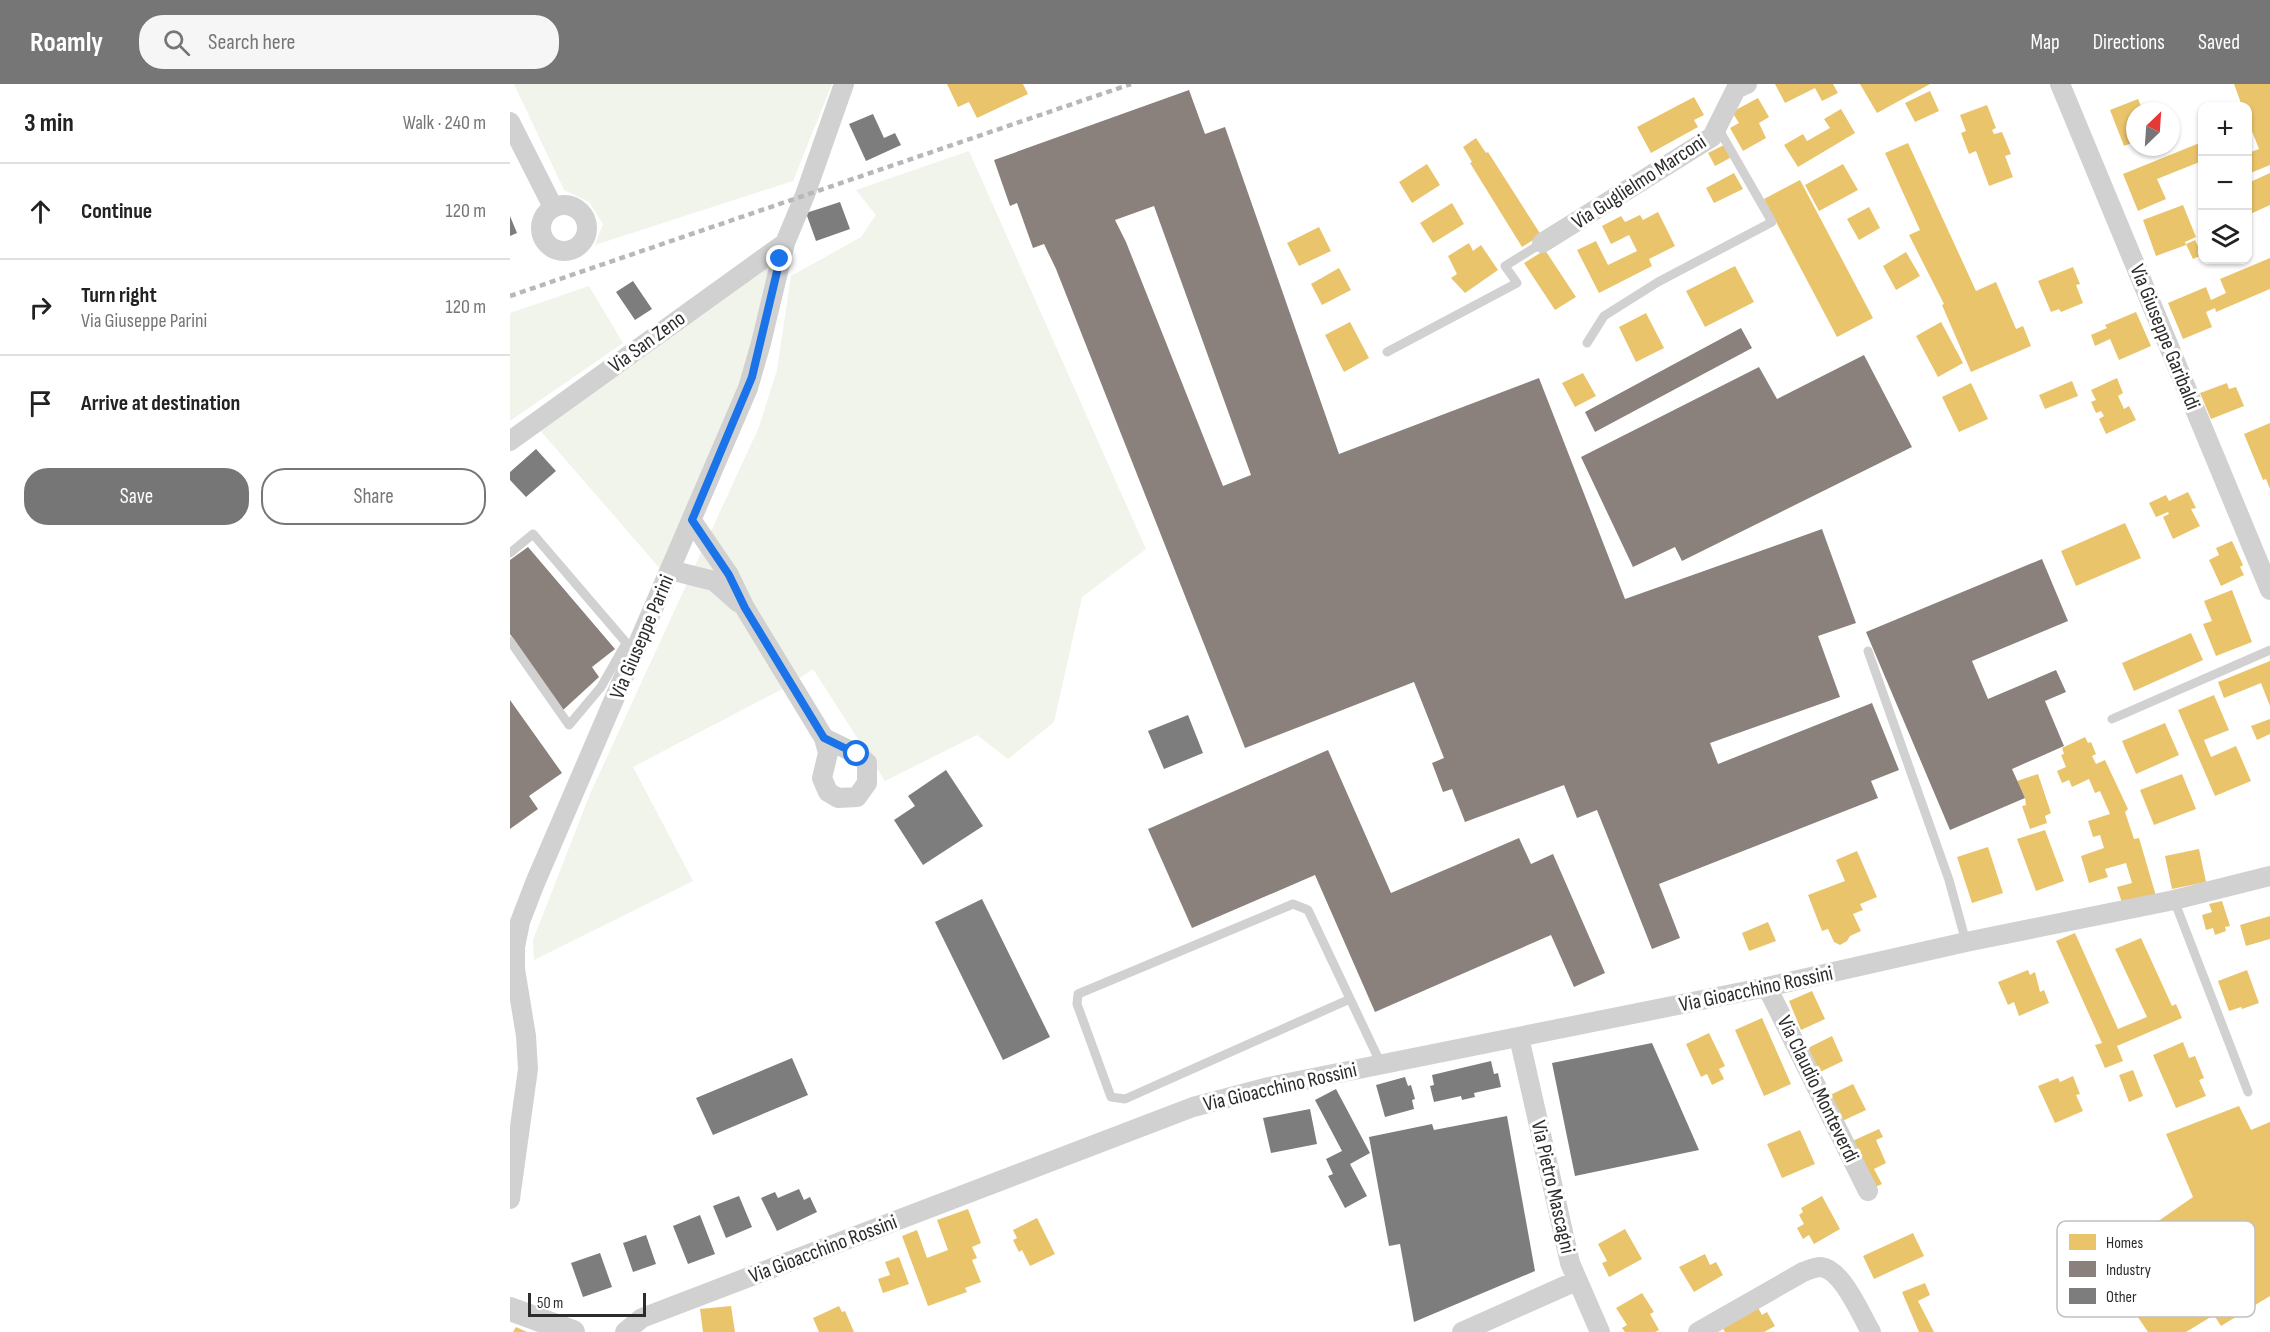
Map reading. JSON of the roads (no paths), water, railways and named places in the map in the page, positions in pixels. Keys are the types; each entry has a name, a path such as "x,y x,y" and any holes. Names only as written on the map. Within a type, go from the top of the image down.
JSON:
{"street":[{"name":"Via Giuseppe Parini","path":"510,1199 528,1069 527,1044 515,969 517,934 535,883 631,648 670,570 752,377 784,243 805,195 844,84"},
{"name":"Via Guglielmo Marconi","path":"1542,243 1712,136 1736,89 1747,84"},
{"name":"Via Giuseppe Garibaldi","path":"2060,84 2270,590"},
{"path":"510,122 554,207"},
{"name":"Via San Zeno","path":"510,441 784,243"},
{"path":"692,520 729,575 745,608 824,738"},
{"path":"670,570 714,582 745,608"},
{"name":"Via Gioacchino Rossini","path":"625,1332 642,1318 1193,1107 1269,1087 1767,987 1966,942 2174,900 2270,876"},
{"name":"Via Claudio Monteverdi","path":"1767,987 1868,1191"},
{"name":"Via Pietro Mascagni","path":"1519,1037 1568,1255 1576,1281 1600,1332"},
{"path":"1698,1332 1803,1272 1819,1267 1828,1269 1840,1279 1871,1332"},
{"path":"1462,1332 1576,1281"},
{"path":"510,1309 573,1332"}],"lane":[{"path":"1587,343 1604,316 1659,282 1772,222 1717,126"},
{"path":"1387,352 1517,283 1505,266 1542,243"},
{"path":"510,553 533,534 631,648 569,725 510,641"},
{"path":"2112,719 2270,650"},
{"path":"1868,651 1949,880 1966,942"},
{"path":"2174,900 2248,1092"},
{"path":"1350,999 1125,1099 1111,1097 1077,1004 1078,994 1293,904 1308,910 1381,1064"}],"railway":[{"path":"510,296 1131,84"}]}
